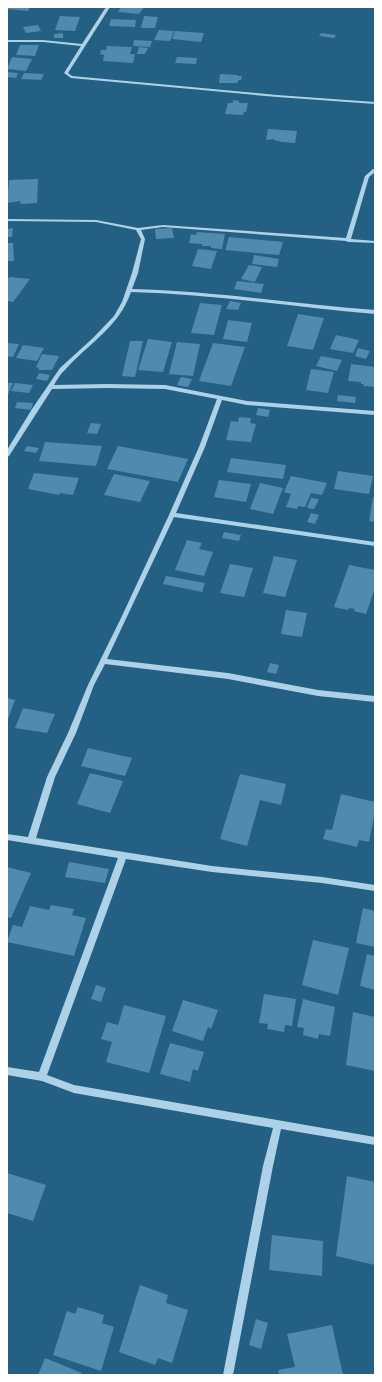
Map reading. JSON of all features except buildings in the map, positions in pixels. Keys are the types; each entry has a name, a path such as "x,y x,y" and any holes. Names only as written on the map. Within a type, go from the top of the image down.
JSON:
{"street":[{"path":"108,7 66,73 71,77 375,103"},
{"path":"7,41 43,41 83,45"},
{"path":"348,241 367,176 375,170"},
{"path":"7,220 96,220 138,229 163,226 375,242"},
{"path":"7,455 62,369 95,340 116,317 125,302 130,290 143,239 138,229"},
{"path":"130,290 150,290 236,297 330,310 375,312"},
{"path":"50,387 165,387 220,399 247,403 375,413"},
{"path":"31,841 51,777 72,733 90,685 103,661 172,515 202,447 220,399"},
{"path":"172,515 375,544"},
{"path":"103,661 228,676 318,692 375,699"},
{"path":"7,837 212,869 322,880 375,888"},
{"path":"42,1077 123,855"},
{"path":"7,1071 42,1077 74,1089 375,1141"},
{"path":"228,1375 268,1166 278,1125"}]}
